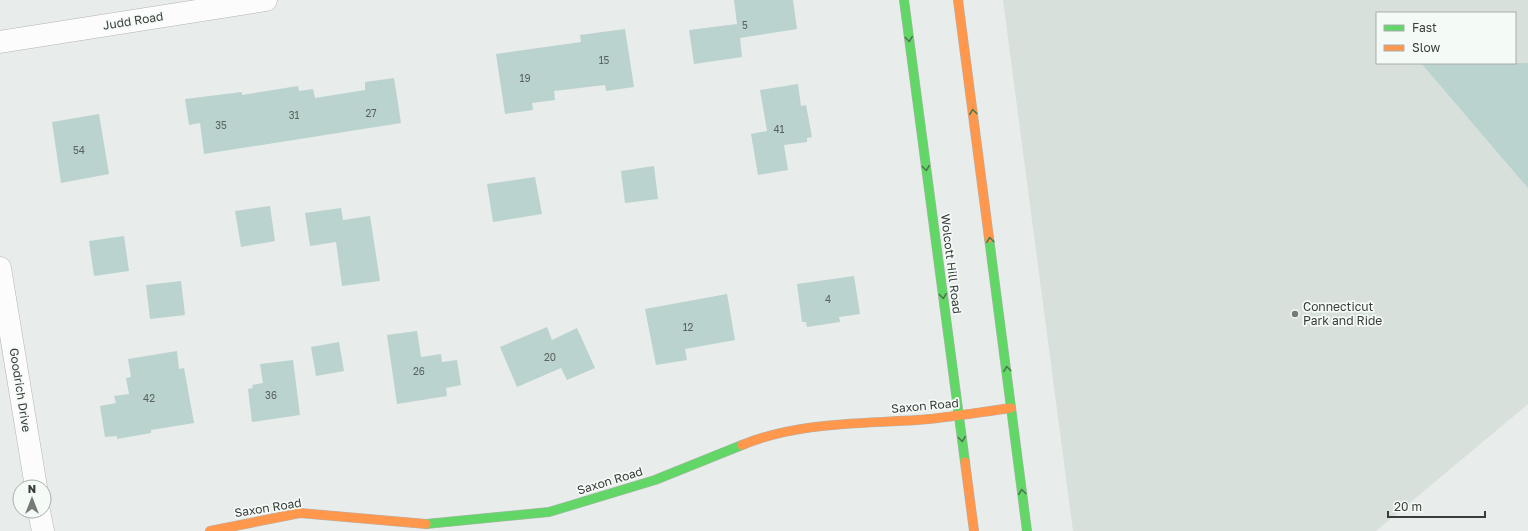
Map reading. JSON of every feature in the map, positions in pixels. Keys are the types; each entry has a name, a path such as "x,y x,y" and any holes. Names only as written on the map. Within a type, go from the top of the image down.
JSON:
{"main road":[{"name":"Wolcott Hill Road","path":"904,0 974,531"},
{"path":"958,0 1027,531"},
{"name":"Saxon Road","path":"210,531 300,513 421,524 549,512 655,480 761,437 812,426 918,420 1011,408"}],"street":[{"name":"Judd Road","path":"0,42 266,0"},
{"name":"Goodrich Drive","path":"0,268 35,479"},
{"path":"41,519 43,531"}],"shaded area":[{"path":"1003,0 1528,0 1528,404 1376,531 1073,531"}],"building":[{"path":"734,0 793,0 797,29 740,38 742,57 694,64 689,30 737,24"},
{"path":"625,29 634,87 606,91 605,85 554,91 555,100 532,103 533,110 505,114 496,54 581,42 580,35"},
{"path":"1528,63 1528,188 1422,64"},
{"path":"394,78 401,123 204,154 200,123 189,125 185,99 242,92 242,95 298,86 299,91 313,89 315,98 365,90 365,82"},
{"path":"798,84 801,106 806,105 812,137 807,138 807,142 784,145 788,170 758,175 751,134 767,131 760,90"},
{"path":"99,114 109,174 61,183 52,122"},
{"path":"654,166 658,199 625,203 621,171"},
{"path":"535,177 542,214 493,222 487,184"},
{"path":"270,206 275,241 241,247 235,211"},
{"path":"341,208 343,220 370,216 380,281 342,286 336,242 310,246 305,213"},
{"path":"124,236 129,271 94,276 89,241"},
{"path":"854,276 860,314 839,317 840,322 807,327 806,322 802,322 797,284"},
{"path":"181,281 185,315 150,319 146,285"},
{"path":"727,294 735,340 685,349 687,360 656,365 645,309"},
{"path":"547,327 552,340 577,328 595,368 567,380 561,368 517,387 500,347"},
{"path":"417,331 421,357 441,354 442,362 457,360 461,385 446,388 447,396 397,404 387,335"},
{"path":"339,342 344,371 316,376 311,347"},
{"path":"177,351 179,369 184,368 194,423 151,430 151,433 117,439 117,436 105,437 100,406 116,403 114,396 129,394 126,378 131,377 128,359"},
{"path":"293,360 300,415 252,422 248,389 253,388 252,385 263,383 260,364"}],"traffic: fast":[{"path":"904,0 965,462"},
{"path":"989,238 1027,531"},
{"path":"426,524 549,512 655,480 742,445"}],"traffic: slow":[{"path":"958,0 989,238"},
{"path":"742,445 763,437 806,428 828,425 929,419 1011,408"},
{"path":"965,462 974,531"},
{"path":"210,531 300,513 426,524"}],"place":[{"name":"Connecticut Park and Ride","path":"1295,314"}]}
